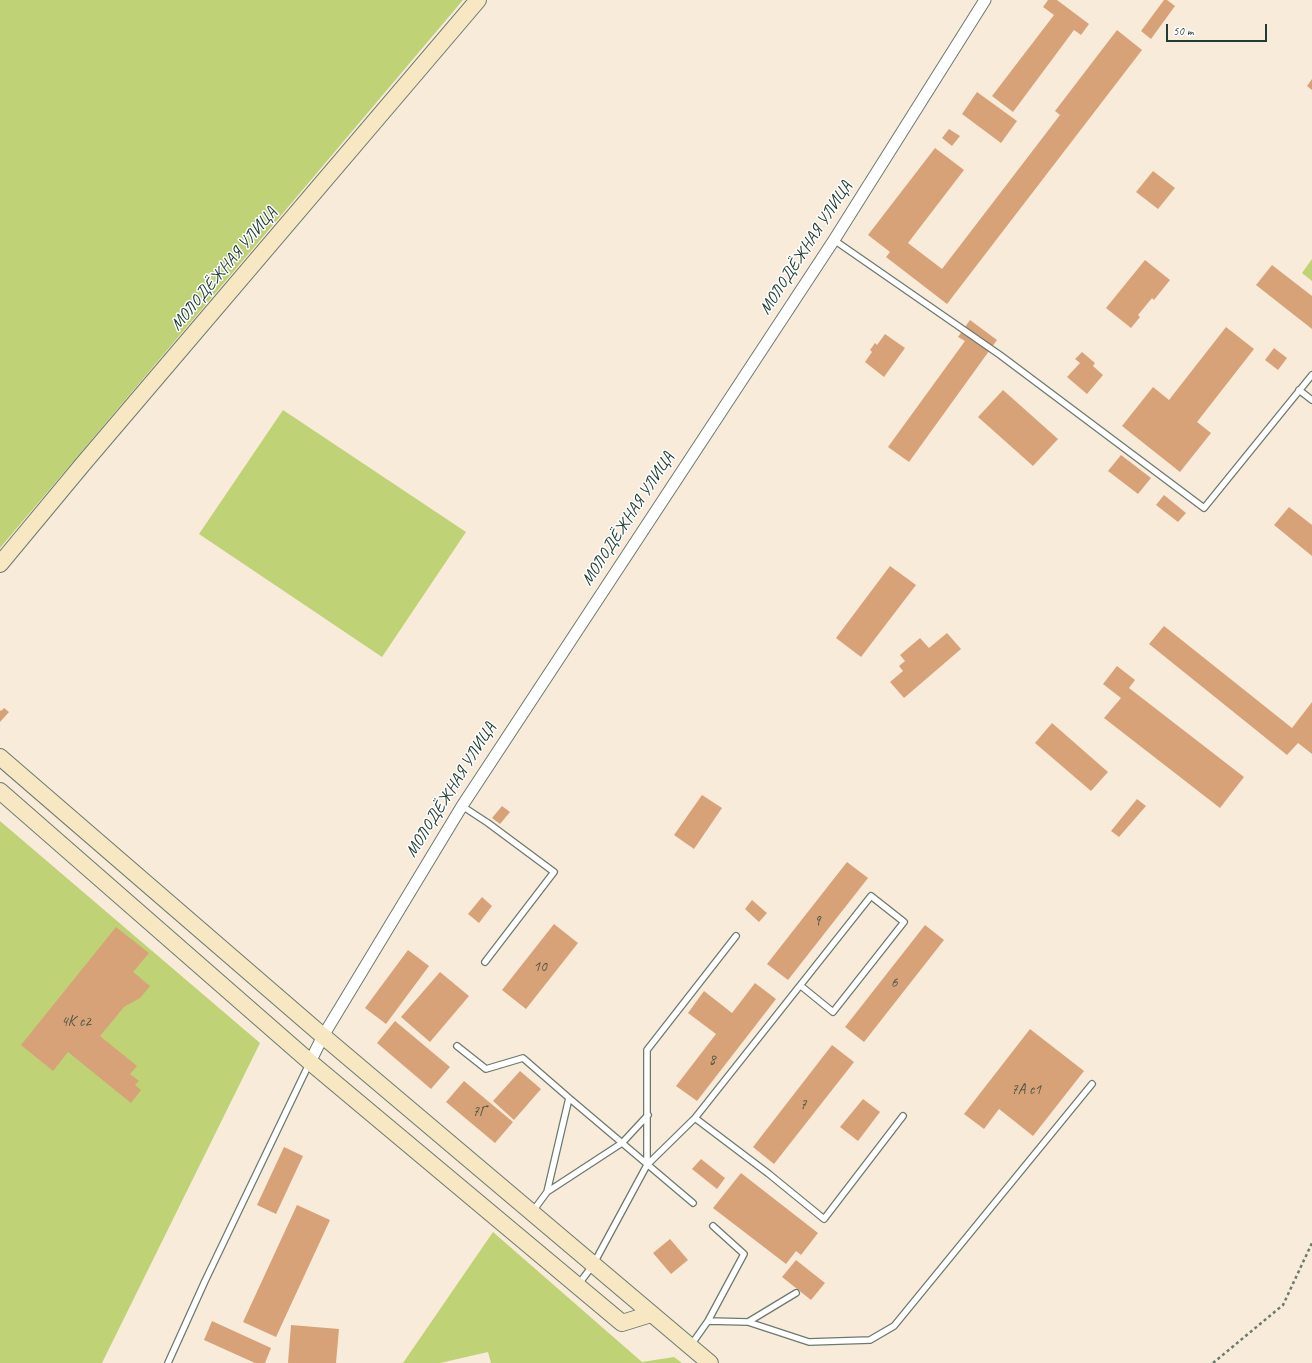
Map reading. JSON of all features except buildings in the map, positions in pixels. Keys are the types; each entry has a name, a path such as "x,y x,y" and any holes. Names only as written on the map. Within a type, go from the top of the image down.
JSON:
{"street":[{"name":"МОЛОДЁЖНАЯ УЛИЦА","path":"0,564 478,0"},
{"name":"МОЛОДЁЖНАЯ УЛИЦА","path":"310,1062 323,1036 462,806 834,240 985,0"},
{"path":"0,757 323,1036 592,1265 710,1363"},
{"path":"0,791 310,1062 622,1323 651,1314"}],"lane":[{"path":"834,240 1000,355 1204,508 1312,375"},
{"path":"1299,390 1312,400"},
{"path":"462,806 488,823 554,872 485,962"},
{"path":"578,1286 592,1265 647,1165 694,1118 801,986 871,896 904,922 833,1012 801,986"},
{"path":"647,1165 647,1050 736,936"},
{"path":"457,1046 486,1069 523,1058 693,1203"},
{"path":"168,1363 205,1281 310,1062"},
{"path":"708,1320 748,1322 809,1342 870,1340 894,1326 1092,1084"},
{"path":"547,1192 569,1098"},
{"path":"531,1212 547,1192 622,1144 648,1115"},
{"path":"694,1118 769,1174 824,1219 903,1116"},
{"path":"690,1347 708,1320 744,1254 713,1226"},
{"path":"748,1322 796,1293"}],"path":[{"path":"1213,1363 1283,1305 1312,1243"}],"green space":[{"path":"0,0 463,0 0,548"},
{"path":"1312,259 1312,281 1302,273"},
{"path":"283,410 466,532 382,657 199,534"},
{"path":"0,821 260,1043 102,1363 0,1363"},
{"path":"493,1232 642,1362 674,1357 682,1363 491,1363 488,1352 440,1363 403,1363"}]}
